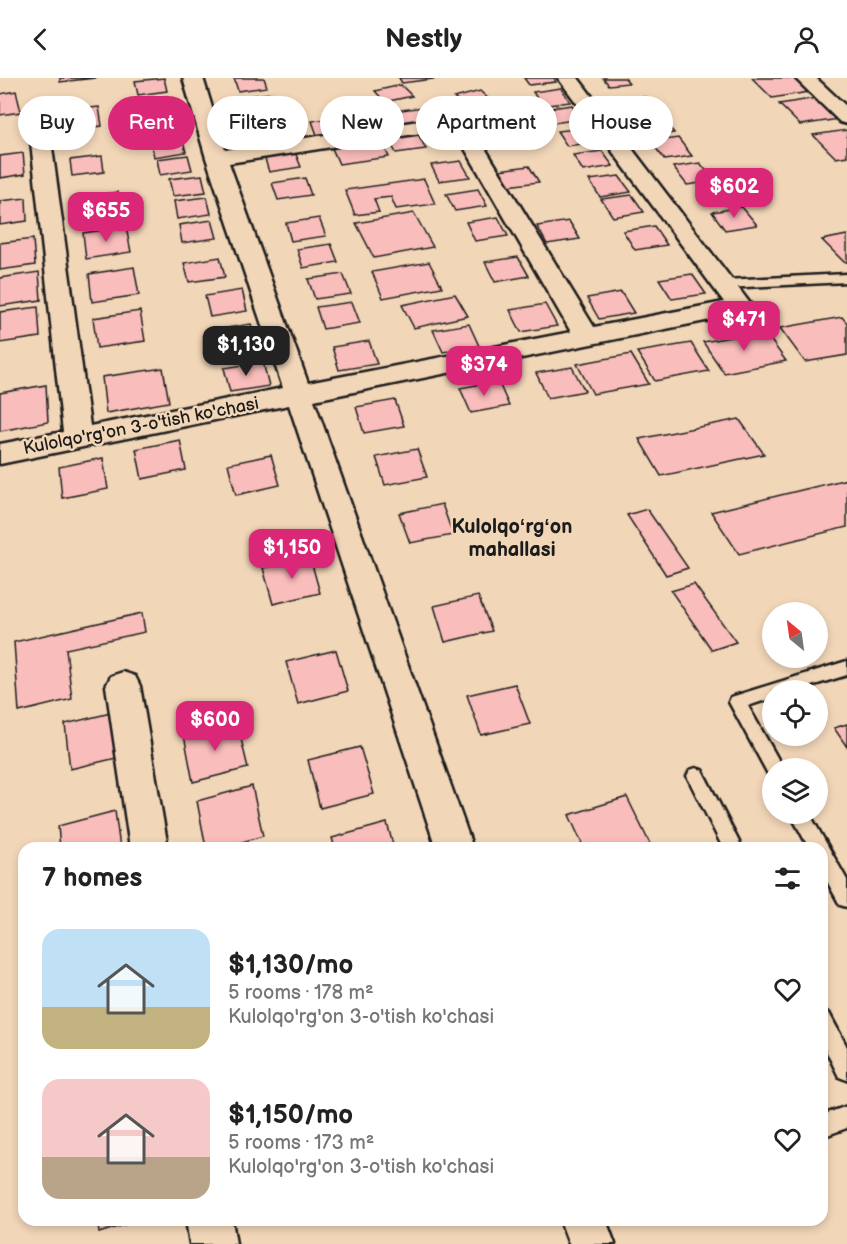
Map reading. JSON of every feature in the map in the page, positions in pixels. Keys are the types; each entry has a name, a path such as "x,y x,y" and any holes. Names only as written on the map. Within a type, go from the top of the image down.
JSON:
{"street":[{"path":"193,78 217,158 453,842"},
{"path":"568,78 724,284"},
{"path":"805,78 847,118"},
{"path":"217,158 459,121 587,337"},
{"path":"42,150 78,438"},
{"name":"Kulolqo'rg'on 3-o'tish ko'chasi","path":"0,454 740,306 724,284"},
{"path":"123,686 148,842"},
{"path":"210,1226 213,1244"},
{"path":"585,1226 592,1244"}],"lane":[{"path":"724,284 847,278"},
{"path":"809,680 847,668"},
{"path":"762,695 737,702 768,758"},
{"path":"696,776 730,842"},
{"path":"805,824 816,842"},
{"path":"828,865 847,898"},
{"path":"828,1032 847,1069"},
{"path":"828,1124 847,1117"}],"building":[{"path":"60,78 96,78 60,82"},
{"path":"164,78 167,91 138,95 135,81"},
{"path":"234,78 264,78 267,87 238,91"},
{"path":"399,78 441,78 402,83"},
{"path":"524,78 554,78 556,82 529,85"},
{"path":"603,78 625,78 629,83 609,85"},
{"path":"752,78 794,78 809,92 772,98"},
{"path":"401,85 412,96 380,96 375,91"},
{"path":"561,88 569,102 557,104 557,96 536,96 533,92"},
{"path":"16,91 18,112 0,115 0,94"},
{"path":"480,91 485,96 461,96"},
{"path":"271,93 272,96 249,96"},
{"path":"817,98 839,119 800,125 779,104"},
{"path":"569,105 569,121 557,122 557,107"},
{"path":"96,107 99,107 102,126 96,127"},
{"path":"416,108 416,123 404,125 404,110"},
{"path":"320,120 320,135 317,135 312,121"},
{"path":"569,130 569,146 567,146 557,131"},
{"path":"847,130 847,156 836,158 813,135"},
{"path":"416,134 416,150 418,150 396,153 394,150 404,150 404,136"},
{"path":"678,138 692,156 665,160 657,150 673,150 673,139"},
{"path":"153,150 185,150 186,152 154,157"},
{"path":"333,150 386,150 389,157 339,164"},
{"path":"602,151 613,166 583,171 573,155"},
{"path":"295,152 301,167 269,172 264,156"},
{"path":"23,153 25,174 0,178 0,156"},
{"path":"188,155 192,170 160,175 157,159"},
{"path":"102,156 104,172 72,176 70,160"},
{"path":"461,161 470,177 439,181 431,165"},
{"path":"700,163 715,181 687,185 673,167"},
{"path":"529,166 539,182 508,186 499,170"},
{"path":"202,175 206,192 173,196 169,179"},
{"path":"619,176 631,192 600,197 589,180"},
{"path":"305,178 311,195 278,200 272,183"},
{"path":"424,179 435,204 396,209 391,197 374,199 379,212 355,215 345,190"},
{"path":"478,189 487,206 455,211 446,194"},
{"path":"118,192 122,216 79,222 76,198"},
{"path":"632,195 644,212 613,217 601,199"},
{"path":"207,197 211,214 177,219 174,201"},
{"path":"26,198 27,221 0,225 0,201"},
{"path":"742,207 757,225 725,230 712,212"},
{"path":"414,213 433,247 374,258 356,223"},
{"path":"498,217 508,236 475,241 466,222"},
{"path":"319,218 326,236 291,241 286,223"},
{"path":"212,220 217,238 182,243 179,225"},
{"path":"569,221 580,239 547,244 537,226"},
{"path":"654,226 667,245 635,250 623,231"},
{"path":"126,227 131,252 86,259 83,233"},
{"path":"847,235 847,262 844,262 822,240"},
{"path":"33,239 35,265 0,270 0,243"},
{"path":"331,244 338,262 303,268 297,249"},
{"path":"220,257 225,277 189,282 184,263"},
{"path":"518,257 529,276 495,282 485,262"},
{"path":"429,262 442,287 383,298 372,272"},
{"path":"134,267 139,295 92,302 89,274"},
{"path":"39,272 41,300 0,306 0,278"},
{"path":"343,274 351,294 315,299 308,279"},
{"path":"692,274 706,294 672,299 659,279"},
{"path":"242,290 247,311 210,317 205,296"},
{"path":"621,292 634,313 599,319 587,298"},
{"path":"455,294 468,316 414,328 402,305"},
{"path":"352,302 360,323 323,329 316,307"},
{"path":"545,304 557,326 521,332 510,310"},
{"path":"38,307 40,337 0,343 0,312"},
{"path":"140,311 145,341 97,348 93,318"},
{"path":"842,317 847,323 847,355 805,362 780,328"},
{"path":"251,324 257,346 219,352 214,330"},
{"path":"469,324 479,346 443,352 433,330"},
{"path":"764,331 786,361 724,373 703,342"},
{"path":"369,341 377,364 339,370 332,347"},
{"path":"691,343 709,371 655,381 637,352"},
{"path":"631,354 649,384 593,394 577,364"},
{"path":"263,362 269,386 230,392 224,368"},
{"path":"572,367 585,391 548,398 536,373"},
{"path":"163,368 169,402 106,413 102,377"},
{"path":"498,381 509,406 471,413 460,388"},
{"path":"46,385 48,422 0,431 0,393"},
{"path":"395,400 404,426 364,433 356,407"},
{"path":"739,419 764,454 661,476 639,439"},
{"path":"180,440 186,470 142,479 136,449"},
{"path":"417,449 427,477 385,485 376,457"},
{"path":"271,455 280,485 236,495 228,464"},
{"path":"103,458 108,489 62,498 59,467"},
{"path":"847,479 847,527 739,554 711,512"},
{"path":"442,504 453,535 410,543 399,513"},
{"path":"647,509 688,568 666,575 627,515"},
{"path":"310,557 320,593 273,604 263,568"},
{"path":"694,584 736,642 712,650 671,591"},
{"path":"478,596 492,631 445,642 434,606"},
{"path":"142,613 145,632 66,649 72,699 19,712 14,642"},
{"path":"336,650 348,691 298,704 286,662"},
{"path":"515,684 530,724 481,735 467,695"},
{"path":"119,711 125,756 70,769 65,724"},
{"path":"237,722 248,768 193,782 184,735"},
{"path":"847,724 847,747 834,728"},
{"path":"360,747 374,794 320,808 308,760"},
{"path":"252,786 263,836 242,842 205,842 197,801"},
{"path":"627,797 649,842 581,842 569,815"},
{"path":"115,811 119,842 59,842 58,826"},
{"path":"387,823 392,842 333,842 332,838"},
{"path":"98,1226 121,1226 99,1233"}],"district":[{"name":"Kulolqoʻrgʻon mahallasi","path":"512,538"}]}
